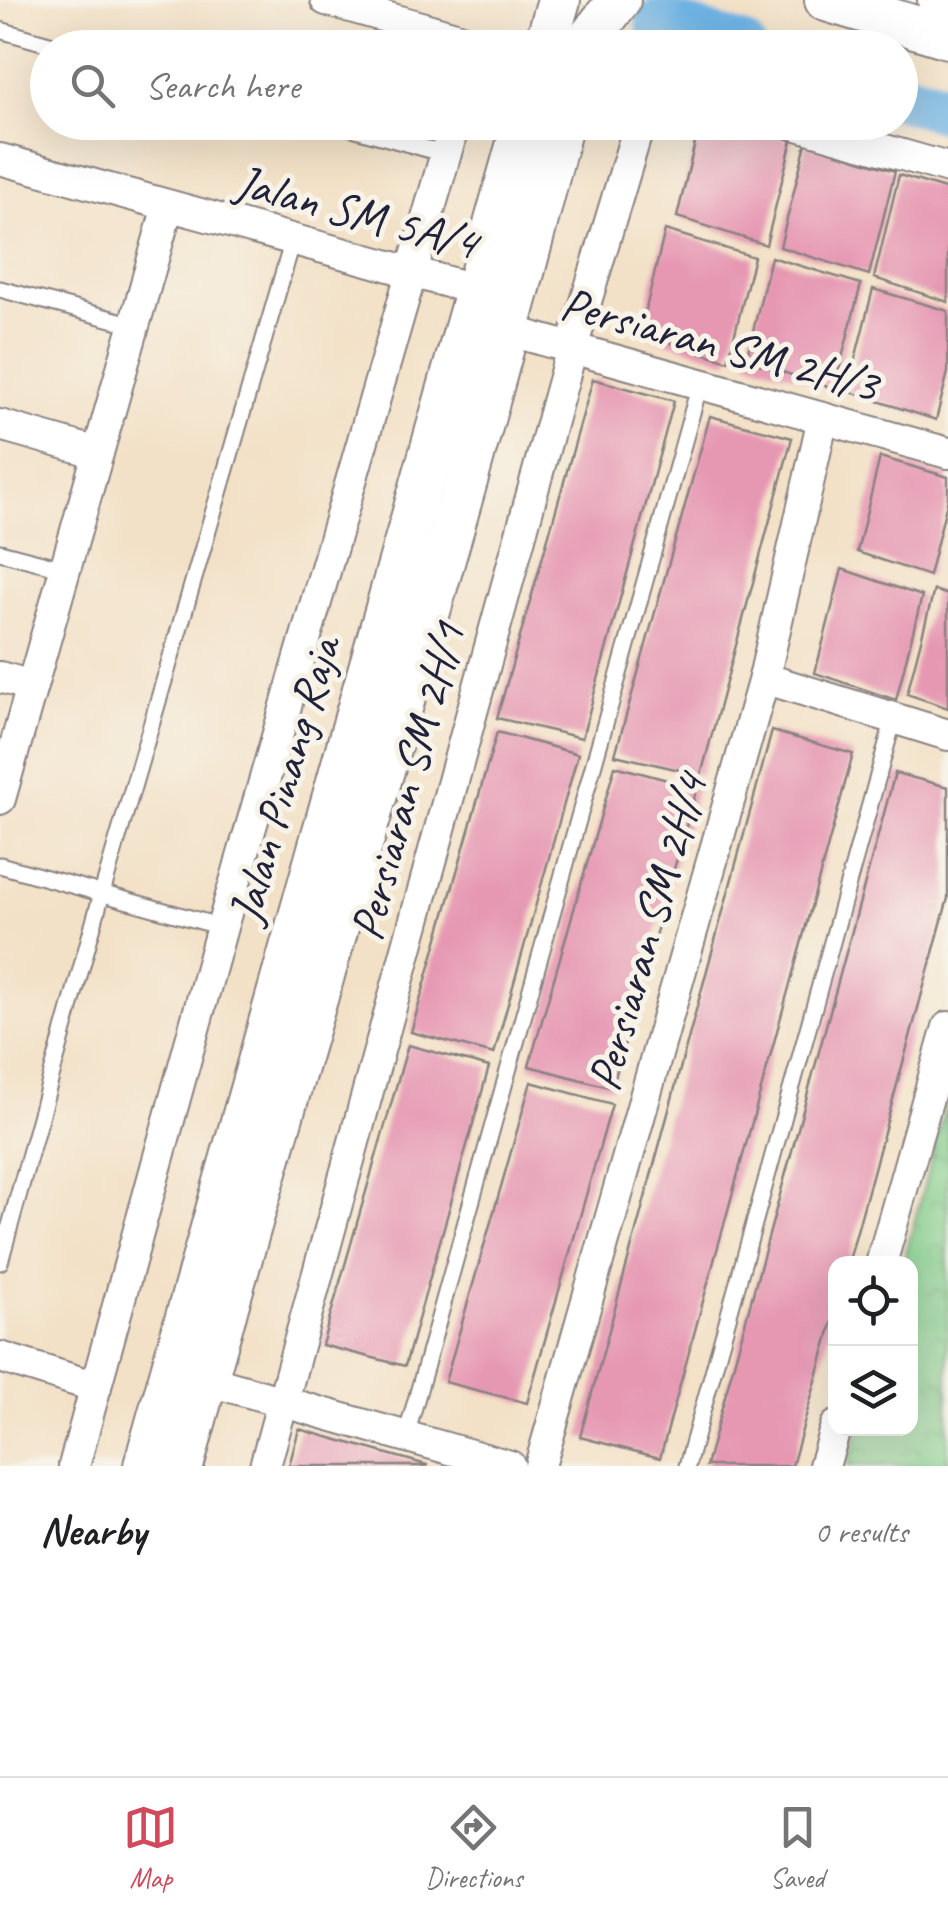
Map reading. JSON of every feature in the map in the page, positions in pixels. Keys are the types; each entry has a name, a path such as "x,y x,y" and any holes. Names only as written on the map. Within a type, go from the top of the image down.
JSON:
{"main road":[{"path":"536,0 540,30"},
{"path":"548,30 559,0"},
{"path":"587,30 595,0"},
{"path":"596,30 619,0"},
{"path":"826,0 948,38"},
{"path":"939,0 948,3"},
{"name":"Jalan Pinang Raja","path":"145,1466 519,140"},
{"path":"182,1466 348,902 513,317 557,140"}],"street":[{"path":"326,0 431,30"},
{"path":"74,1466 222,926 449,140"},
{"name":"Persiaran SM 2H/1","path":"265,1466 572,348 635,140"},
{"path":"850,140 948,168"},
{"name":"Jalan SM 5A/4","path":"0,160 411,273 472,304"},
{"path":"0,799 168,206"},
{"name":"Persiaran SM 2H/3","path":"472,304 513,317 572,348 948,453"},
{"name":"Persiaran SM 2H/4","path":"540,1466 764,678 823,418"},
{"path":"0,425 98,453"},
{"path":"0,677 32,686"},
{"path":"764,678 948,734"},
{"path":"883,1256 948,1027"},
{"path":"0,1357 96,1387"},
{"path":"206,1380 510,1466"},
{"path":"824,1466 833,1436"}],"lane":[{"path":"0,30 30,39"},
{"path":"396,140 445,154"},
{"path":"0,1262 102,893 293,240"},
{"path":"0,289 134,325"},
{"path":"406,1436 700,384"},
{"path":"0,552 65,569"},
{"path":"687,1466 894,718"},
{"path":"0,865 222,926"}],"green space":[{"path":"948,1097 948,1466 848,1466 856,1436 918,1436 918,1256 905,1256"}],"building":[{"path":"696,140 792,140 766,245 677,217"},
{"path":"806,143 895,171 869,275 780,247"},
{"path":"899,175 948,190 948,302 874,278"},
{"path":"665,230 754,257 728,361 640,333"},
{"path":"771,257 861,284 834,389 746,360"},
{"path":"873,289 948,311 948,372 936,420 847,391"},
{"path":"593,379 674,401 582,738 497,718"},
{"path":"710,416 792,438 701,775 615,755"},
{"path":"880,457 948,477 948,498 929,576 857,552"},
{"path":"842,569 922,596 896,700 815,673"},
{"path":"934,590 948,595 948,708 907,694"},
{"path":"772,731 853,754 660,1458 580,1437"},
{"path":"497,732 578,754 494,1054 411,1032"},
{"path":"615,766 697,788 612,1088 529,1066"},
{"path":"895,773 948,787 948,898 850,1256 828,1256 828,1338 792,1466 706,1466"},
{"path":"408,1045 489,1067 405,1366 322,1345"},
{"path":"531,1082 612,1104 527,1403 445,1382"},
{"path":"299,1429 427,1465 427,1466 289,1466"}],"waterway":[{"path":"660,23 683,30"},
{"path":"918,100 948,109"}]}
